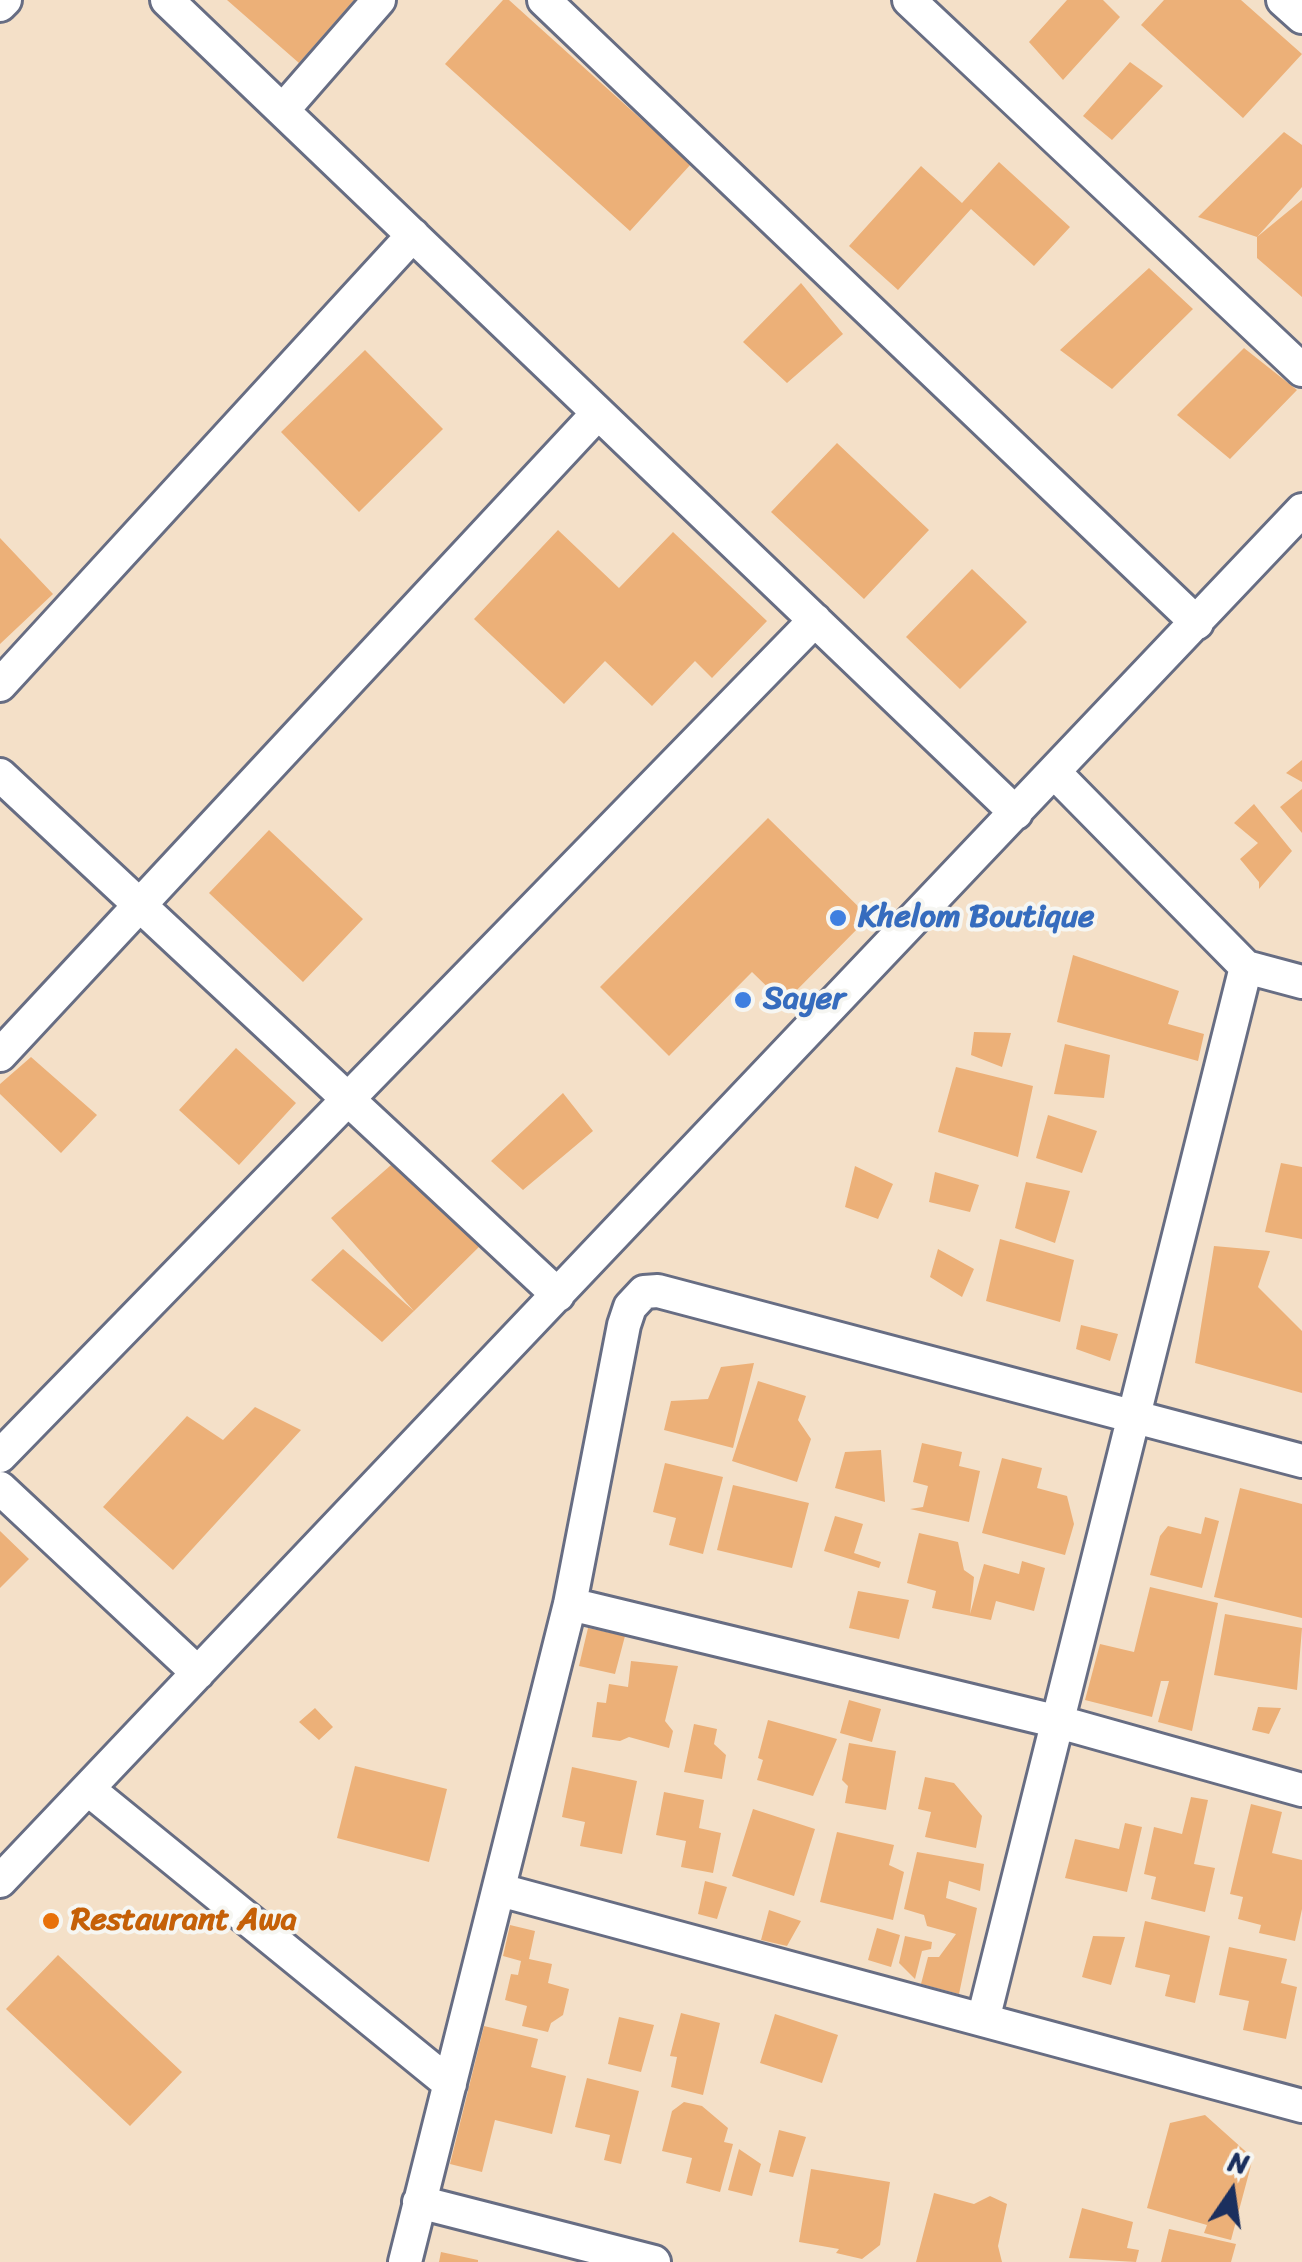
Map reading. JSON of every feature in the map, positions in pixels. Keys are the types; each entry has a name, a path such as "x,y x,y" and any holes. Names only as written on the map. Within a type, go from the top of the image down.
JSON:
{"street":[{"path":"167,0 1016,813"},
{"path":"282,110 379,0"},
{"path":"544,0 1196,622"},
{"path":"909,0 1302,370"},
{"path":"1283,0 1302,18"},
{"path":"0,685 413,235"},
{"path":"0,1055 598,413"},
{"path":"0,1882 1302,510"},
{"path":"0,1456 815,620"},
{"path":"1054,772 1246,968 1302,982"},
{"path":"0,775 558,1295"},
{"path":"984,2020 1246,968"},
{"path":"404,2262 570,1604 624,1325 630,1306 644,1292 658,1290 1302,1461"},
{"path":"0,1488 198,1673"},
{"path":"570,1604 1060,1722 1302,1790"},
{"path":"88,1789 450,2084"},
{"path":"500,1890 1302,2106"},
{"path":"419,2202 654,2262"}],"building":[{"path":"227,0 354,0 299,63"},
{"path":"503,0 509,0 691,164 630,231 445,64"},
{"path":"1067,0 1103,0 1120,17 1063,80 1029,42"},
{"path":"1164,0 1241,0 1302,54 1243,118 1141,25"},
{"path":"1130,62 1163,86 1112,140 1083,116"},
{"path":"1284,132 1302,145 1302,187 1257,237 1198,217"},
{"path":"999,162 1070,227 1034,266 971,209 898,290 849,246 921,166 962,203"},
{"path":"1302,200 1302,297 1257,258 1257,237"},
{"path":"1149,268 1193,309 1112,389 1060,350"},
{"path":"801,283 843,334 787,383 743,342"},
{"path":"1244,348 1297,390 1230,459 1177,415"},
{"path":"365,350 443,429 359,512 281,432"},
{"path":"837,443 929,530 864,599 771,512"},
{"path":"558,530 619,588 673,532 767,621 712,678 695,661 652,706 605,661 564,704 474,619"},
{"path":"0,538 53,594 0,644"},
{"path":"972,569 1027,622 960,689 906,637"},
{"path":"1302,760 1302,782 1286,773"},
{"path":"1302,789 1302,833 1280,807"},
{"path":"1254,804 1292,851 1259,889 1259,882 1240,859 1258,843 1234,823"},
{"path":"768,818 869,917 784,1003 752,972 669,1056 600,987"},
{"path":"269,830 363,919 303,982 209,893"},
{"path":"1073,955 1179,991 1168,1024 1204,1034 1198,1061 1057,1022"},
{"path":"974,1032 1011,1033 1002,1067 971,1055"},
{"path":"1065,1044 1110,1055 1104,1098 1054,1094"},
{"path":"236,1048 296,1103 239,1165 179,1110"},
{"path":"31,1057 97,1115 61,1153 0,1094 0,1084"},
{"path":"956,1067 1033,1086 1018,1157 938,1132"},
{"path":"563,1093 593,1131 523,1190 491,1161"},
{"path":"1048,1115 1097,1131 1082,1173 1036,1158"},
{"path":"1281,1163 1302,1167 1302,1239 1265,1232"},
{"path":"391,1165 483,1243 414,1311 331,1218"},
{"path":"855,1166 893,1184 878,1219 845,1207"},
{"path":"935,1172 979,1185 970,1212 929,1202"},
{"path":"1026,1182 1070,1191 1055,1243 1015,1228"},
{"path":"1000,1239 1074,1260 1060,1322 986,1301"},
{"path":"1214,1246 1270,1251 1258,1287 1302,1331 1302,1393 1195,1363"},
{"path":"343,1249 414,1311 382,1342 311,1280"},
{"path":"938,1249 974,1269 962,1297 930,1277"},
{"path":"1081,1325 1118,1334 1110,1361 1076,1349"},
{"path":"754,1363 733,1448 664,1430 671,1401 708,1399 721,1367"},
{"path":"758,1381 806,1396 798,1420 811,1439 797,1482 732,1461"},
{"path":"255,1407 301,1430 173,1570 103,1507 187,1416 223,1440"},
{"path":"922,1443 962,1452 959,1466 980,1471 969,1522 910,1509 923,1507 928,1486 913,1482"},
{"path":"881,1450 885,1502 835,1488 845,1452"},
{"path":"1002,1458 1042,1468 1037,1488 1067,1496 1074,1524 1065,1555 982,1533"},
{"path":"665,1463 723,1477 703,1554 669,1545 676,1518 653,1512"},
{"path":"733,1485 809,1503 792,1568 717,1550"},
{"path":"1240,1488 1302,1504 1302,1618 1214,1597"},
{"path":"835,1516 863,1524 854,1553 881,1562 879,1568 824,1551"},
{"path":"1205,1517 1219,1521 1202,1588 1150,1575 1160,1536 1168,1526 1201,1534"},
{"path":"0,1531 29,1559 0,1588"},
{"path":"919,1533 958,1542 964,1570 974,1577 970,1614 984,1564 1019,1574 1022,1561 1045,1568 1034,1611 996,1601 991,1620 932,1608 936,1591 907,1583"},
{"path":"1150,1587 1218,1603 1192,1731 1158,1722 1169,1681 1161,1681 1152,1717 1085,1700 1100,1644 1134,1652"},
{"path":"858,1591 909,1600 899,1639 849,1628"},
{"path":"1225,1614 1302,1628 1297,1690 1214,1675"},
{"path":"588,1628 625,1636 615,1674 579,1666"},
{"path":"631,1661 678,1666 665,1721 673,1731 669,1748 629,1737 620,1741 592,1737 597,1702 606,1703 609,1684 628,1687"},
{"path":"849,1700 881,1709 872,1742 840,1733"},
{"path":"1258,1707 1281,1708 1269,1734 1252,1730"},
{"path":"315,1708 333,1727 319,1740 299,1722"},
{"path":"768,1720 837,1739 813,1796 757,1780"},
{"path":"694,1724 717,1729 714,1744 726,1755 722,1779 684,1772"},
{"path":"849,1743 896,1751 886,1810 845,1803 848,1786 842,1780"},
{"path":"355,1766 447,1789 429,1862 337,1838"},
{"path":"572,1767 637,1781 622,1854 580,1846 585,1822 562,1817"},
{"path":"925,1777 954,1783 982,1816 976,1848 925,1837 931,1812 918,1809"},
{"path":"664,1792 704,1800 699,1828 721,1833 713,1873 681,1867 686,1841 656,1835"},
{"path":"1191,1797 1208,1800 1194,1864 1215,1868 1205,1912 1151,1899 1156,1877 1144,1874 1154,1827 1182,1834"},
{"path":"1251,1804 1282,1812 1272,1853 1302,1860 1302,1909 1295,1941 1259,1933 1261,1925 1238,1919 1243,1897 1230,1894"},
{"path":"753,1809 815,1829 794,1896 732,1876"},
{"path":"1125,1823 1142,1827 1127,1892 1065,1878 1075,1839 1119,1849"},
{"path":"837,1832 894,1845 889,1865 904,1872 893,1920 820,1902"},
{"path":"917,1852 984,1864 980,1891 949,1881 946,1898 977,1908 959,1994 921,1984 928,1957 939,1957 956,1934 927,1926 924,1915 904,1909"},
{"path":"705,1881 727,1887 717,1919 698,1914"},
{"path":"769,1910 801,1921 787,1946 761,1940"},
{"path":"1145,1921 1210,1936 1195,2003 1165,1996 1170,1975 1135,1967"},
{"path":"510,1925 535,1931 529,1959 552,1964 548,1983 569,1989 563,2015 551,2023 548,2032 522,2026 527,2006 505,2000 511,1974 518,1975 521,1961 503,1956"},
{"path":"877,1928 900,1935 891,1967 868,1960"},
{"path":"905,1936 932,1942 931,1949 922,1951 915,1979 899,1963"},
{"path":"1093,1936 1125,1937 1111,1985 1082,1977"},
{"path":"1229,1947 1287,1959 1281,1983 1297,1987 1286,2039 1243,2030 1249,2001 1219,1995"},
{"path":"58,1955 182,2072 130,2126 6,2009"},
{"path":"681,2013 720,2023 703,2095 671,2087 677,2057 670,2056"},
{"path":"775,2014 838,2035 822,2083 760,2063"},
{"path":"619,2017 654,2025 641,2072 608,2064"},
{"path":"484,2026 538,2039 531,2067 566,2076 552,2134 495,2120 482,2172 450,2164"},
{"path":"587,2078 639,2091 621,2164 604,2160 610,2135 575,2127"},
{"path":"684,2102 702,2106 728,2128 724,2142 733,2144 720,2192 686,2183 692,2158 662,2151 672,2111"},
{"path":"1205,2115 1253,2158 1231,2240 1204,2233 1207,2225 1147,2208 1170,2123"},
{"path":"779,2130 806,2137 793,2177 769,2172"},
{"path":"739,2149 761,2164 752,2196 728,2190"},
{"path":"811,2169 890,2182 880,2245 862,2259 836,2253 839,2249 799,2242"},
{"path":"934,2193 974,2204 990,2196 1007,2204 998,2246 1002,2262 916,2262"},
{"path":"1082,2208 1133,2222 1127,2248 1139,2250 1136,2262 1069,2258"},
{"path":"1169,2229 1236,2244 1231,2262 1161,2262"},
{"path":"441,2252 478,2260 478,2262 439,2262"}],"place":[{"name":"Khelom Boutique","path":"838,918"},
{"name":"Sayer","path":"743,1000"},
{"name":"Restaurant Awa","path":"51,1921"}]}
